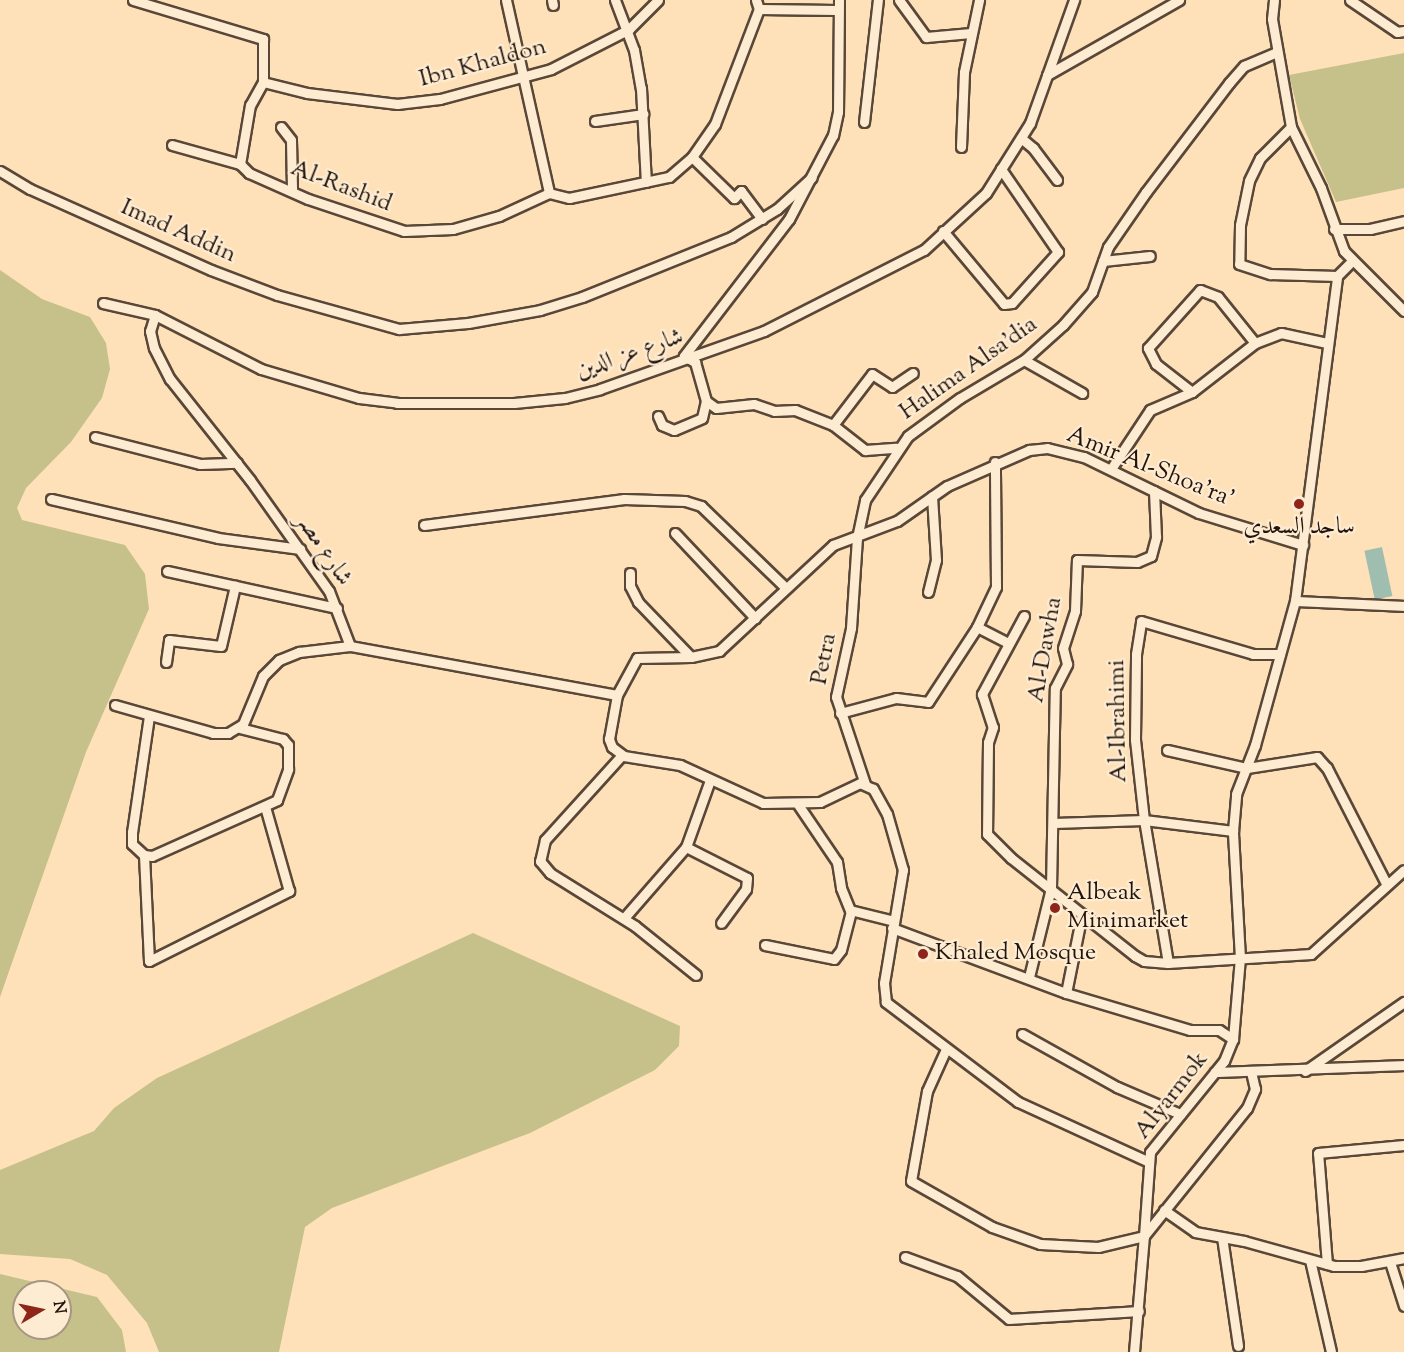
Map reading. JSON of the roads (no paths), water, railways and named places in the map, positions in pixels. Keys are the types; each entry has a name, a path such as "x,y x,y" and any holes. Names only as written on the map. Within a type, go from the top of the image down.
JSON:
{"street":[{"path":"133,0 263,39 263,82 250,105 240,164"},
{"path":"506,0 549,193 569,198 666,179 692,157 715,124 757,5 837,5 838,112 833,135 789,219 684,356 696,364 706,401 702,418 674,430 662,425 658,416"},
{"path":"615,0 634,50 643,114 646,182"},
{"name":"Ibn Khaldon","path":"263,82 307,93 397,104 440,99 523,78 627,30 658,0"},
{"path":"864,122 878,0"},
{"path":"899,0 926,38 971,33"},
{"path":"961,147 961,104 971,33 979,0"},
{"name":"شارع عز الدين","path":"104,303 155,315 261,369 313,386 397,403 514,403 565,398 635,377 684,356 764,331 924,250 986,194 1030,123 1074,0"},
{"path":"1047,75 1179,0"},
{"path":"1274,0 1272,19 1291,127 1321,188 1334,229 1352,261 1404,311"},
{"path":"1350,0 1396,31 1404,31"},
{"name":"Halima Alsa'dia","path":"857,538 865,500 896,448 960,398 1024,360 1092,292 1108,247 1146,192 1240,69 1277,52"},
{"path":"595,121 643,114"},
{"path":"281,127 291,141 292,189"},
{"path":"1291,127 1260,158 1249,182 1240,225 1239,264 1270,274 1337,276 1352,261"},
{"path":"1021,138 1033,148 1057,180"},
{"name":"Al-Rashid","path":"172,145 240,164 249,173 360,219 405,231 453,229 499,216 549,193"},
{"path":"692,157 734,198 741,191 762,219"},
{"path":"943,231 1004,304 1012,303 1058,252 1001,169"},
{"name":"Imad Addin","path":"0,171 30,189 211,270 277,295 374,324 415,328 540,310 697,252 762,219 812,177"},
{"path":"1334,229 1370,229 1404,221"},
{"path":"1104,261 1150,256"},
{"name":"Alyarmok","path":"1134,1352 1139,1311 1147,1161 1180,1114 1229,1052 1233,1038 1240,958 1233,831 1236,794 1247,768 1295,601 1337,276"},
{"path":"1192,392 1156,364 1148,348 1200,291 1218,297 1255,343"},
{"name":"شارع مصر","path":"155,315 150,331 159,360 300,549 337,608 350,646"},
{"path":"1112,469 1150,410 1192,392 1255,343 1281,333 1327,343"},
{"path":"1024,360 1082,393"},
{"path":"833,425 872,374 892,387 913,373"},
{"path":"706,401 716,408 754,404 774,411 795,410 833,425 865,450 896,448"},
{"path":"95,437 200,464 237,463"},
{"name":"Amir Al-Shoa'ra'","path":"617,695 638,658 691,657 711,654 728,645 833,545 857,538 897,521 932,496 995,462 1047,448 1112,469 1199,513 1303,545"},
{"path":"840,713 896,698 928,702 977,627 996,587 995,462"},
{"name":"Al-Dawha","path":"1029,977 1051,888 1055,688 1067,664 1063,648 1075,611 1077,560 1137,562 1151,556 1156,537 1154,491"},
{"path":"928,592 936,560 932,496"},
{"path":"51,499 218,538 300,549"},
{"path":"424,525 624,500 685,501 701,506 786,588"},
{"path":"675,533 755,618"},
{"name":"Petra","path":"857,538 854,607 837,683 840,713 865,784 881,800 902,859 902,882 884,983 886,1002 946,1049"},
{"path":"167,571 337,608"},
{"path":"630,573 630,586 638,602 691,657"},
{"path":"166,662 169,640 221,646 235,586"},
{"path":"1295,601 1404,606"},
{"path":"1024,616 982,694 993,727 988,742 985,827 992,841 1144,961 1168,963 1311,954 1404,870"},
{"name":"Al-Ibrahimi","path":"1168,963 1144,820 1135,740 1136,654 1141,621 1253,654 1280,654"},
{"path":"977,627 1008,643"},
{"path":"240,728 263,676 279,660 300,652 350,646 617,695 609,739 622,754 680,765 764,803 820,802 855,784 865,784"},
{"path":"115,705 213,733 240,728 283,740 288,746 281,792 265,807 152,856 144,855 132,844 132,832 149,716"},
{"path":"1167,750 1247,768 1305,756 1322,761 1387,885"},
{"path":"622,754 545,840 539,856 550,873 624,918 696,975"},
{"path":"624,918 686,848 710,780"},
{"path":"797,803 833,855 846,904 851,911 893,925 1066,993 1190,1030 1218,1030 1233,1038"},
{"path":"144,855 149,961 289,891 265,807"},
{"path":"1054,824 1144,820 1233,831"},
{"path":"686,848 747,878 746,889 721,923"},
{"path":"765,945 834,959 840,950 851,911"},
{"path":"1066,993 1082,914"},
{"path":"1304,1071 1404,1002"},
{"path":"1022,1034 1117,1087 1180,1114"},
{"path":"1147,1161 1018,1102 946,1049 927,1091 911,1181 992,1227 1040,1244 1098,1247 1144,1236 1250,1103 1255,1089 1251,1072"},
{"path":"1215,1072 1304,1071 1404,1065"},
{"path":"1327,1264 1318,1153 1404,1145"},
{"path":"1164,1210 1188,1229 1327,1264 1361,1266 1404,1258"},
{"path":"1222,1237 1238,1346"},
{"path":"905,1257 957,1276 1009,1319 1139,1311"},
{"path":"1310,1260 1331,1352"},
{"path":"1390,1262 1404,1306"}],"place":[{"name":"ساجد السعدي","path":"1299,504"},
{"name":"Albeak Minimarket","path":"1055,908"},
{"name":"Khaled Mosque","path":"923,954"}]}
